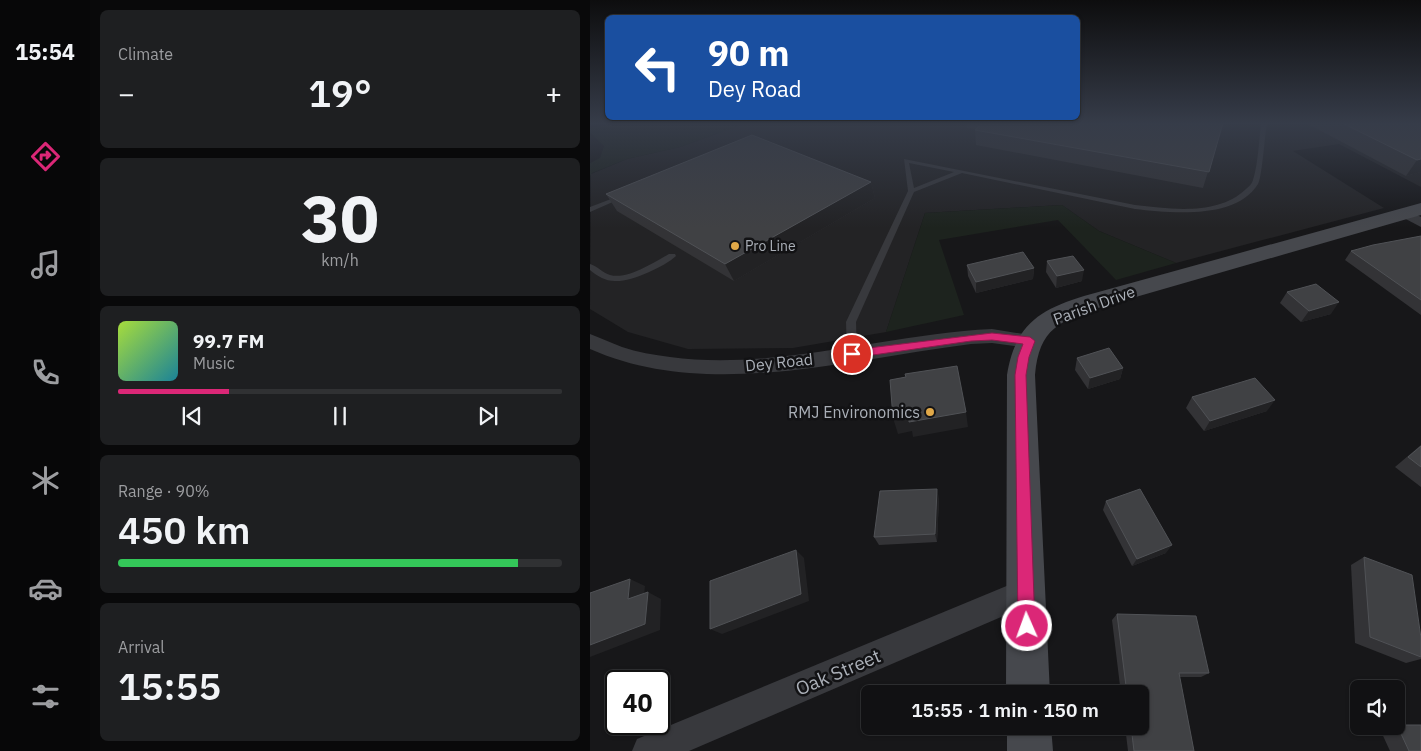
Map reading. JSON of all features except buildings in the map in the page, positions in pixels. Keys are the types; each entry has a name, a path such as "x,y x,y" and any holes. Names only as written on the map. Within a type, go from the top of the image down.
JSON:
{"street":[{"name":"Parish Drive","path":"1028,685 1021,375 1023,357 1030,341 1041,326 1050,319 1073,308 1225,262 1416,215"},
{"name":"Dey Road","path":"590,341 634,358 670,365 711,368 753,366 992,336 1030,341"},
{"name":"Oak Street","path":"649,751 1026,592"},
{"path":"1029,735 1030,751"}],"lane":[{"path":"852,354 852,322 911,191 906,160 1133,207 1176,211 1207,208 1237,201 1252,190 1256,183 1259,158"},
{"path":"911,191 961,171"},
{"path":"590,210 625,196"},
{"path":"590,266 607,277 619,279 634,275 672,256"}],"shaded area":[{"path":"600,158 631,158 592,173 590,176 590,163"},
{"path":"1304,158 1384,208 1176,263 1099,231 1062,205 925,213 886,332 793,348 688,349 628,332 590,309 591,174 627,159"},
{"path":"1366,158 1421,158 1421,187"},
{"path":"1062,205 1099,231 1176,263 1116,280 1058,220 939,240 964,315 886,332 925,213"}],"place":[{"name":"Pro Line","path":"735,246"},
{"name":"RMJ Environomics","path":"930,412"}],"route":[{"path":"852,354 933,342 992,336 1030,341 1023,357 1021,375 1027,626"}]}
